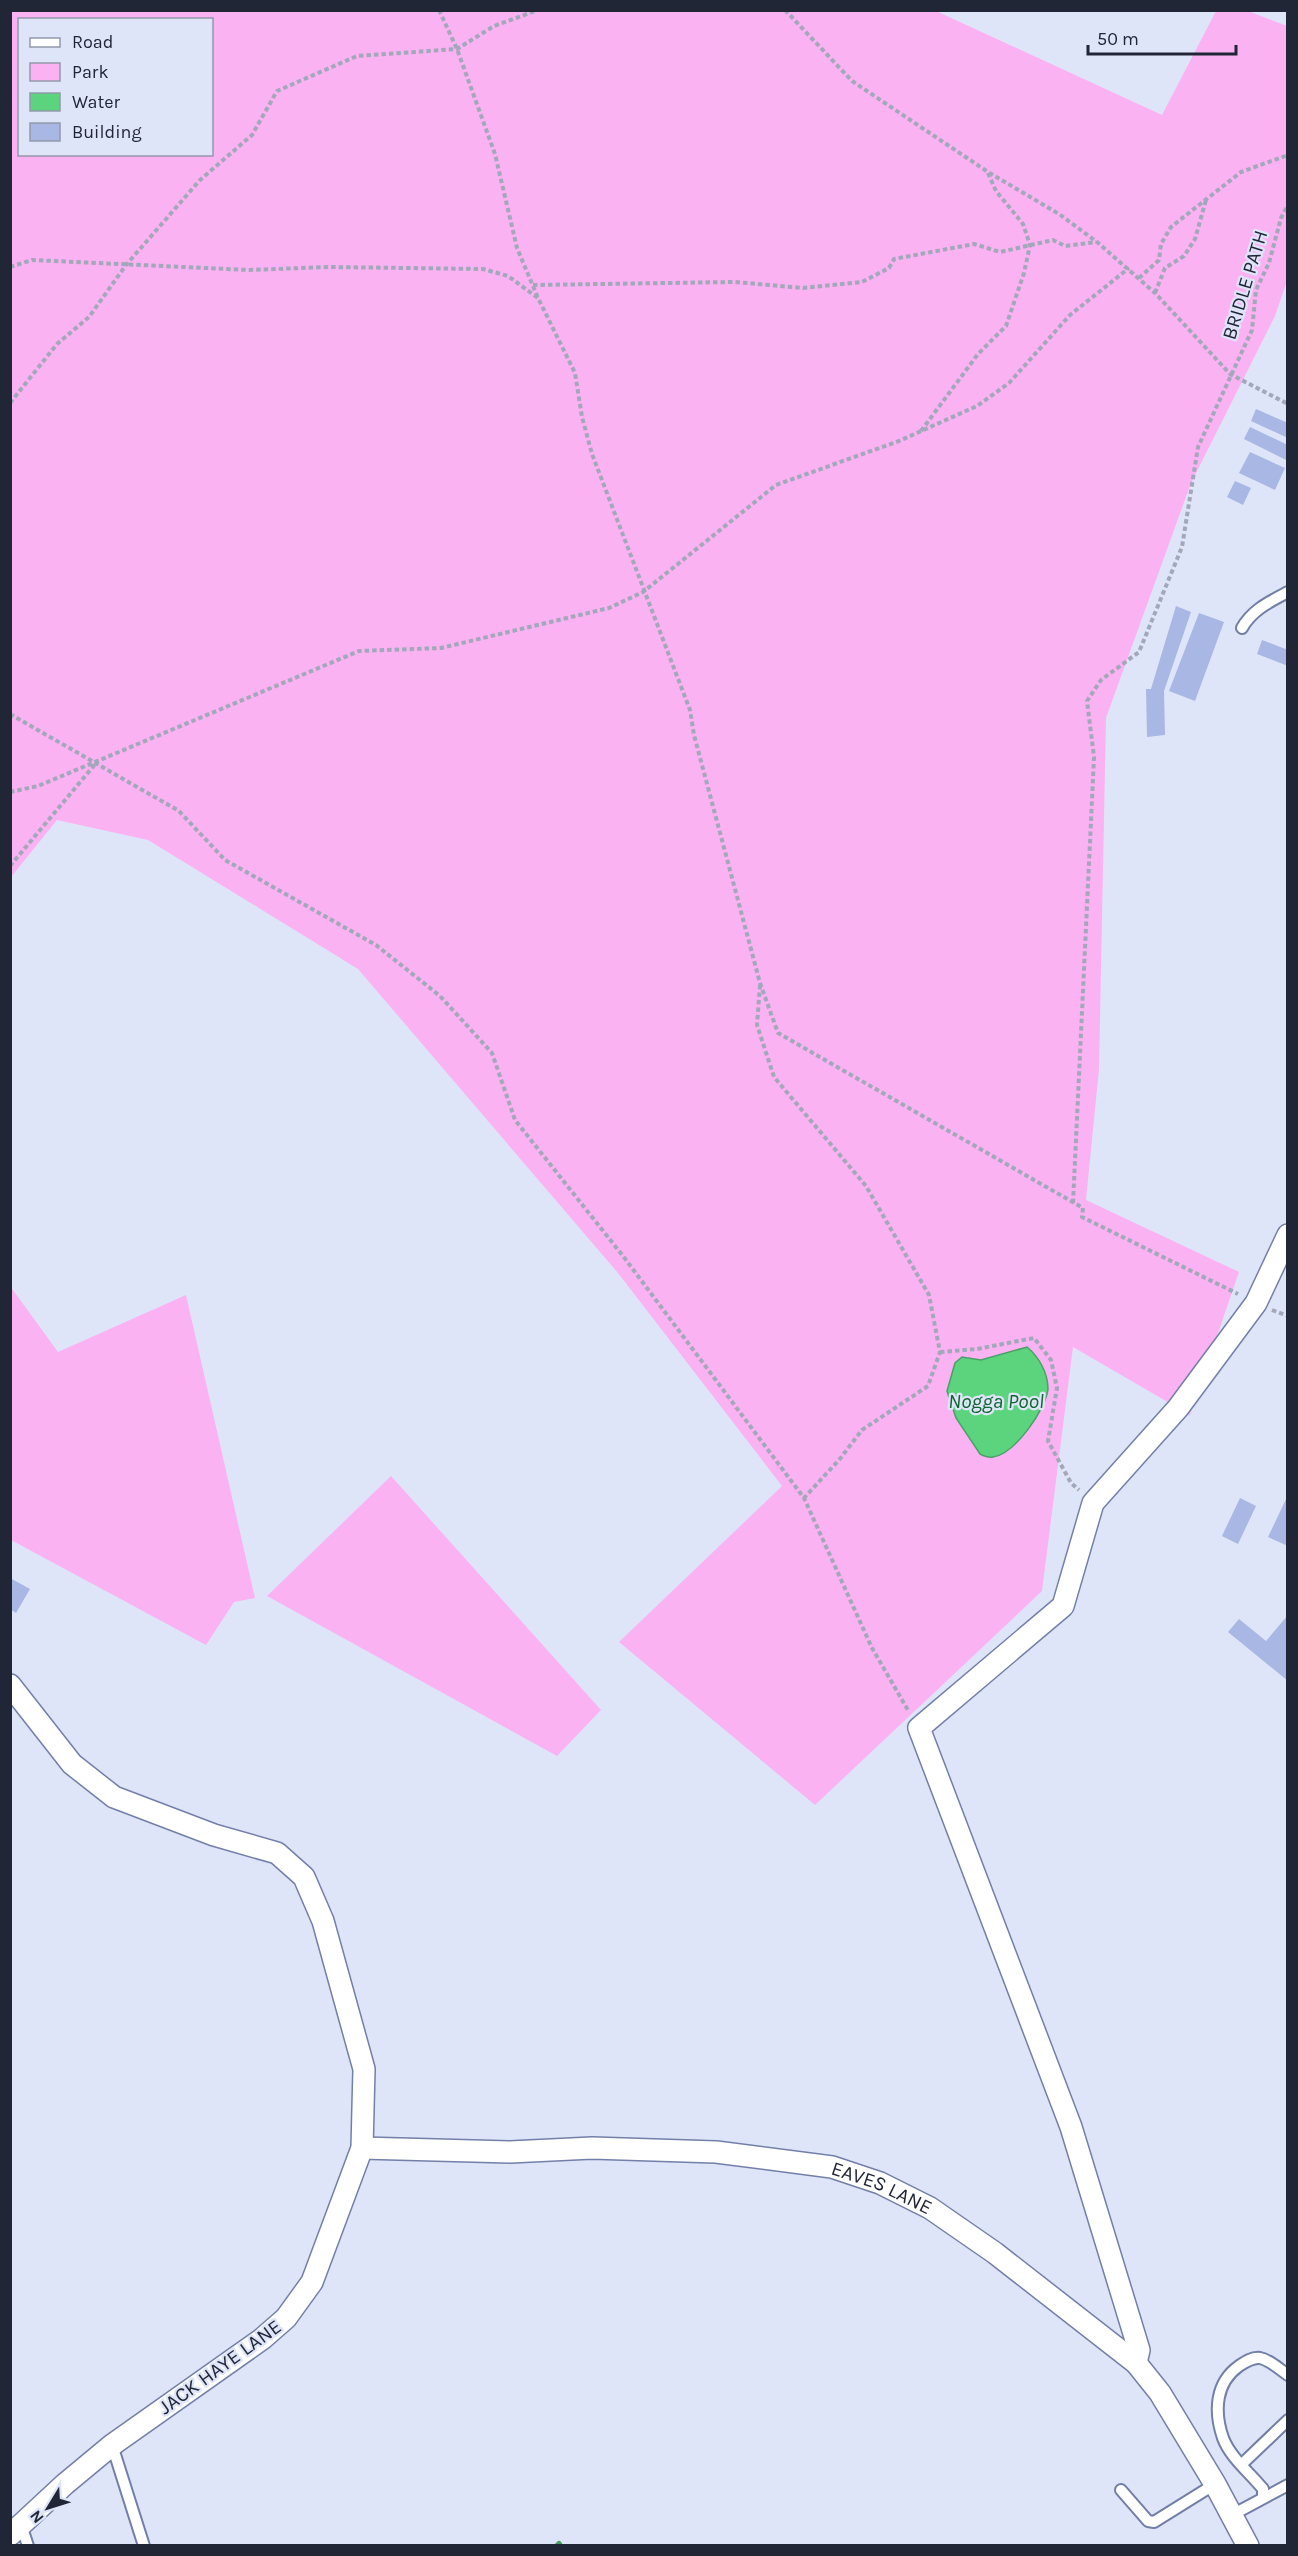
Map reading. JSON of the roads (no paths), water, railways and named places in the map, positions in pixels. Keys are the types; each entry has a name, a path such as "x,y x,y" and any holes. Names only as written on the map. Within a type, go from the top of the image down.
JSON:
{"street":[{"path":"1136,2363 1139,2350 1071,2127 919,1728 1063,1606 1093,1503 1179,1408 1256,1303 1287,1235"},
{"name":"JACK HAYE LANE","path":"10,1685 72,1764 114,1797 214,1835 277,1853 304,1877 323,1921 364,2069 362,2148 312,2282 286,2318 262,2339 112,2445 65,2484 16,2530"},
{"name":"EAVES LANE","path":"362,2148 510,2152 592,2148 716,2152 832,2167 880,2183 930,2208 995,2253 1136,2363 1160,2393 1215,2484 1248,2546"}],"lane":[{"path":"1242,628 1248,617 1266,603 1287,592"},
{"path":"1263,2497 1263,2489 1223,2439 1218,2398 1220,2388 1232,2372 1251,2359 1260,2358 1269,2361 1287,2375"},
{"path":"1242,2464 1287,2420"},
{"path":"112,2445 144,2546"},
{"path":"1121,2490 1148,2521 1154,2522 1215,2484"},
{"path":"1232,2515 1287,2485"},
{"path":"16,2530 28,2546"}],"water":[{"name":"Nogga Pool","path":"1027,1347 1039,1360 1048,1383 1042,1408 1036,1419 1011,1448 993,1457 980,1454 956,1418 947,1391 955,1363 962,1357 981,1360"}]}
